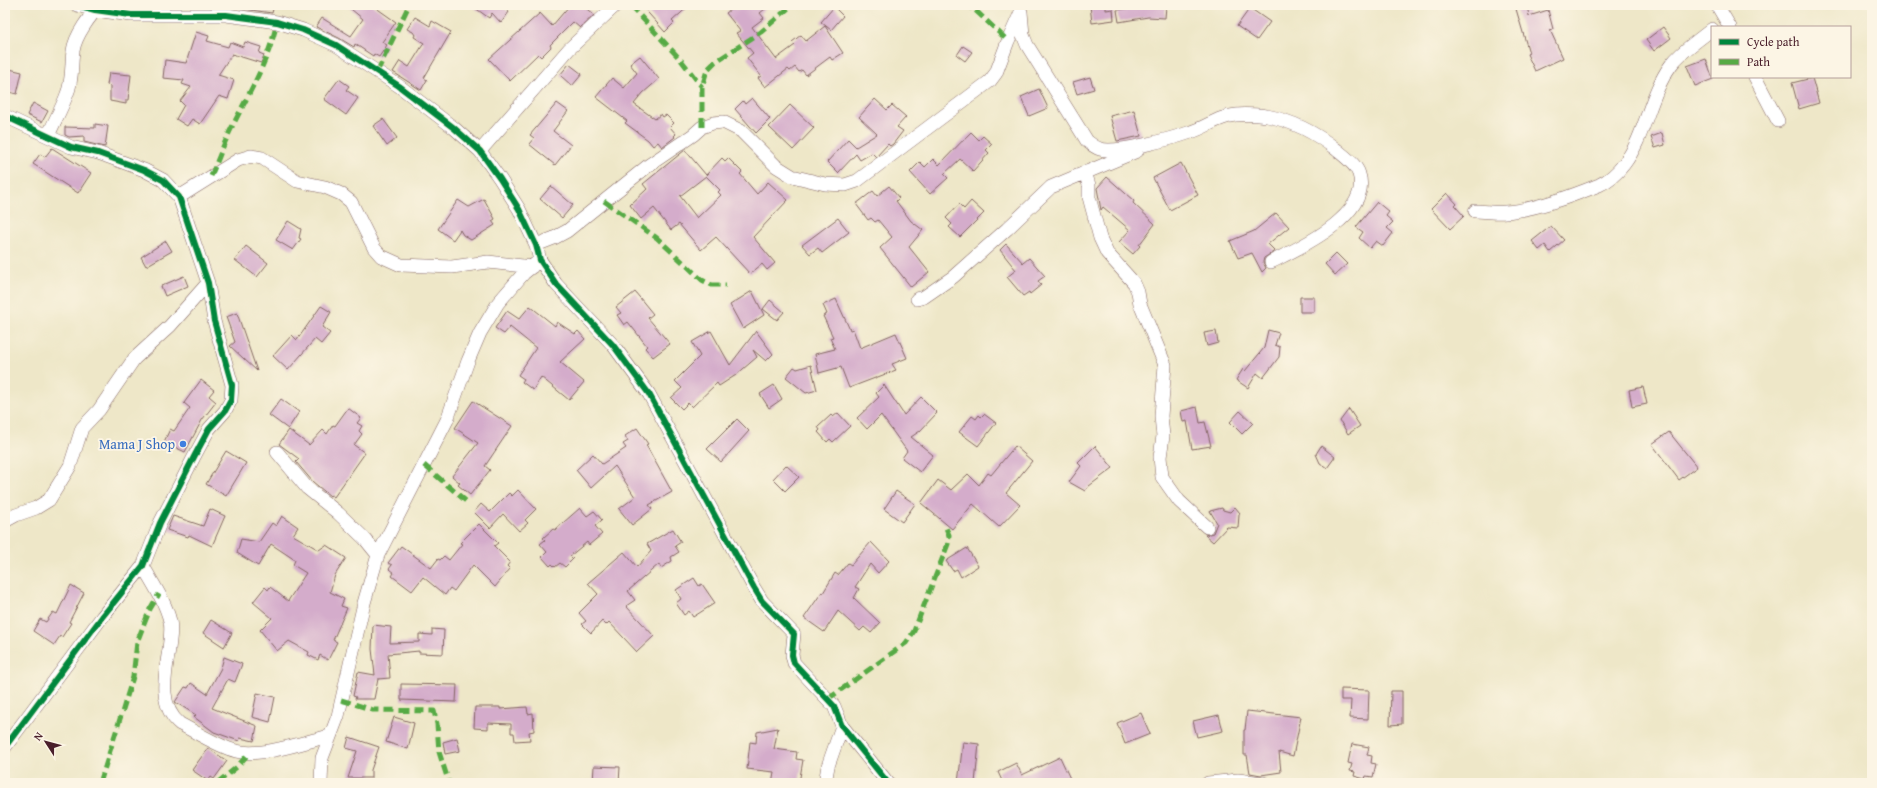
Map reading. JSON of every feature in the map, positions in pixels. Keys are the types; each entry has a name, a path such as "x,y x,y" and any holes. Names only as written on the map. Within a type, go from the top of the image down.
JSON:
{"street":[{"path":"77,5 131,15 229,10 277,22 316,35 399,86 454,128 480,152 500,179 519,209 536,245 536,263 613,345 648,394 762,601 794,634 792,655 794,663 834,706 842,726 888,783"},
{"path":"1717,5 1728,22 1717,26"},
{"path":"480,152 569,49 613,6"},
{"path":"48,136 68,93 71,81 73,50 80,35 98,8"},
{"path":"536,245 567,231 649,165 693,135 702,127 713,123 723,122 741,130 776,166 792,176 825,184 845,185 857,181 990,81 996,73 1021,9"},
{"path":"1021,9 1023,35 1027,45 1087,141 1093,146 1108,150 1157,142 1193,132 1214,120 1236,115 1266,116 1289,122 1310,132 1352,163 1359,174 1360,185 1356,200 1345,216 1331,229 1316,239 1271,262"},
{"path":"1475,210 1506,212 1528,208 1563,198 1599,185 1613,176 1624,164 1636,142 1658,88 1671,66 1683,51 1711,30"},
{"path":"1756,78 1778,121"},
{"path":"5,116 71,147 98,153 144,170 163,180 179,197 208,283 214,321 232,385 231,400 209,429 195,455 160,523 143,566 102,617 5,747"},
{"path":"917,298 924,297 953,277 1051,187 1157,142"},
{"path":"179,197 238,160 251,156 262,158 298,181 325,187 341,194 350,202 374,248 381,256 401,265 452,267 488,262 536,263"},
{"path":"1085,172 1089,185 1089,197 1100,238 1107,253 1134,283 1138,292 1140,304 1165,365 1161,416 1163,436 1160,469 1162,477 1179,501 1207,527"},
{"path":"321,783 322,758 329,736 338,716 364,603 378,556 447,420 480,332 498,303 536,263"},
{"path":"5,521 16,515 36,508 49,500 70,466 82,428 99,410 134,359 175,322 208,283"},
{"path":"277,452 307,488 338,513 365,540 378,556"},
{"path":"143,566 159,594 171,622 171,636 164,690 169,711 173,718 180,724 237,752 249,753 286,748 329,736"},
{"path":"825,783 828,766 842,726"},
{"path":"1208,783 1238,780 1264,783"}],"building":[{"path":"241,5 274,5 272,13 244,9 241,8"},
{"path":"346,5 372,5 396,22 382,42 387,45 379,57 374,54 373,56 355,44 354,47 316,27 322,18 351,36 363,19"},
{"path":"471,5 499,5 509,12 501,23 492,13 489,18"},
{"path":"570,5 582,5 594,15 580,28 573,22 550,45 551,47 541,57 538,54 510,81 489,59 540,13 552,26"},
{"path":"641,5 690,5 672,21 674,23 665,32"},
{"path":"743,5 770,5 760,13 764,18 752,27 776,59 795,45 792,42 801,35 806,41 825,26 843,53 832,60 830,57 806,75 802,70 799,72 795,67 790,71 788,69 765,87 758,78 761,76 747,58 753,53 736,33 740,31 726,13 734,7 736,10"},
{"path":"1090,5 1106,5 1106,10 1113,9 1114,20 1092,23"},
{"path":"1138,5 1166,6 1165,18 1148,17 1119,22 1117,10 1137,7"},
{"path":"1527,6 1529,16 1548,10 1553,29 1550,30 1563,58 1535,71 1527,54 1529,53 1516,9"},
{"path":"834,7 843,16 831,30 821,22"},
{"path":"1250,8 1270,22 1257,40 1237,26"},
{"path":"415,17 430,26 432,21 451,32 424,78 427,80 421,90 393,72 400,61 409,67 424,43 414,37 415,35 413,32 407,29"},
{"path":"1663,27 1671,38 1654,51 1646,40"},
{"path":"196,32 209,36 207,41 228,47 230,42 243,47 245,42 261,47 259,53 264,55 261,63 232,54 218,75 234,80 228,99 219,96 200,124 192,119 187,126 176,119 184,105 180,101 191,87 182,84 184,80 163,78 165,60 186,63"},
{"path":"963,46 972,52 965,61 957,55"},
{"path":"640,56 659,79 643,93 634,104 655,119 661,114 663,117 666,115 674,123 670,127 676,134 674,136 675,137 662,147 658,142 653,146 648,140 625,123 627,121 596,97 612,78 624,88 637,73 630,64"},
{"path":"1706,59 1711,78 1713,79 1695,86 1687,66"},
{"path":"569,64 582,74 572,86 560,75"},
{"path":"5,68 22,72 17,94 5,91"},
{"path":"109,73 131,75 128,100 126,100 126,104 110,101 110,86 107,85"},
{"path":"1090,77 1094,89 1077,94 1073,82"},
{"path":"1812,78 1819,103 1799,109 1792,83"},
{"path":"339,79 349,86 346,90 358,98 346,115 324,99"},
{"path":"1039,89 1048,108 1029,116 1021,97"},
{"path":"752,98 770,119 756,133 735,109 743,101 745,104"},
{"path":"875,99 887,110 892,105 906,117 897,127 903,131 893,144 890,146 888,144 876,157 872,153 860,160 856,154 838,173 827,162 848,139 856,147 877,134 859,117"},
{"path":"33,103 48,111 42,122 27,115"},
{"path":"557,103 568,111 553,131 571,145 555,165 529,144 534,138 530,135"},
{"path":"790,105 814,128 793,150 769,127"},
{"path":"1134,110 1141,136 1117,141 1110,116"},
{"path":"383,119 397,138 387,146 373,126"},
{"path":"95,124 108,126 105,147 84,142 84,136 69,137 65,135 65,127 95,128"},
{"path":"971,132 979,140 983,136 992,144 986,150 989,153 973,171 960,159 944,174 948,178 930,194 910,172 920,162 925,167 933,159 939,165"},
{"path":"1662,133 1665,145 1655,148 1651,137"},
{"path":"52,148 91,173 78,193 33,164 40,154 45,157"},
{"path":"685,150 706,175 722,158 725,161 728,158 742,172 740,174 757,194 768,182 788,200 753,237 775,263 767,270 762,264 750,274 716,237 701,250 679,224 671,230 654,208 641,219 630,205 647,189 643,184","holes":["706,176 720,190 718,192 721,195 697,218 680,196"]},
{"path":"1181,163 1198,195 1170,210 1153,178"},
{"path":"1107,177 1134,201 1133,203 1155,224 1133,254 1119,242 1130,230 1103,207 1101,210 1097,188"},
{"path":"551,186 573,205 562,218 540,199"},
{"path":"889,186 899,198 896,201 911,221 923,230 909,247 929,272 911,287 880,248 892,237 878,220 875,222 871,218 868,220 856,204 873,191 877,196"},
{"path":"1447,193 1457,204 1455,206 1464,216 1450,229 1431,209"},
{"path":"484,199 495,219 492,221 495,225 471,240 463,235 460,230 453,240 438,229 458,200 469,207"},
{"path":"971,201 984,213 960,237 949,227 952,224 946,218 959,204 964,209"},
{"path":"1377,202 1389,212 1386,216 1393,222 1387,228 1393,233 1383,246 1376,241 1370,248 1359,238 1363,232 1356,227"},
{"path":"1276,213 1289,227 1268,244 1275,251 1264,258 1263,262 1266,268 1262,272 1252,253 1238,258 1230,241 1254,231"},
{"path":"838,218 849,232 822,253 818,248 810,254 802,245"},
{"path":"288,221 301,229 299,238 301,239 293,250 276,240"},
{"path":"1551,226 1564,240 1550,252 1545,245 1539,250 1532,241"},
{"path":"166,241 172,251 146,266 141,257"},
{"path":"1006,244 1023,263 1029,258 1045,276 1038,281 1041,285 1030,294 1029,292 1023,296 1007,277 1016,270 1000,250"},
{"path":"246,246 268,263 257,277 235,260"},
{"path":"1336,253 1347,264 1335,275 1325,264"},
{"path":"184,276 188,286 165,296 161,286"},
{"path":"752,291 764,315 743,329 730,305"},
{"path":"635,292 653,314 648,318 670,344 653,357 645,348 647,346 628,322 624,325 617,315 621,313 616,307"},
{"path":"1300,297 1314,297 1314,312 1300,312"},
{"path":"836,299 850,330 853,329 860,348 896,333 907,358 892,364 896,370 849,388 841,367 819,373 815,354 835,349 830,338 833,337 823,316 827,314 823,305"},
{"path":"770,300 784,312 777,320 763,309"},
{"path":"321,306 331,312 322,327 330,333 321,344 315,339 288,370 273,356 292,335 297,340"},
{"path":"530,306 555,326 557,322 575,334 578,331 585,339 560,362 584,382 569,400 541,377 533,390 522,382 524,379 518,375 536,348 510,327 504,334 495,328 507,311 519,319"},
{"path":"237,313 257,371 230,346 235,342 226,317"},
{"path":"1268,330 1279,333 1275,345 1280,347 1279,357 1263,378 1257,373 1248,388 1236,380 1243,369 1245,371 1264,348"},
{"path":"711,331 730,365 756,331 773,354 766,361 753,350 757,357 736,375 719,386 717,383 692,407 688,403 682,409 671,398 682,388 675,381 700,356 692,342"},
{"path":"1216,331 1218,343 1207,346 1204,333"},
{"path":"811,365 817,390 806,393 786,377 794,367 797,369"},
{"path":"201,380 214,390 209,396 216,402 202,420 185,452 164,442 170,429 174,431 190,408 184,403"},
{"path":"774,385 782,399 769,408 760,394"},
{"path":"884,385 904,415 921,397 937,413 920,431 911,437 933,455 920,472 902,458 907,451 881,415 867,429 857,418 879,397 876,393"},
{"path":"1643,387 1647,404 1632,407 1629,390"},
{"path":"281,399 299,412 288,429 269,415"},
{"path":"473,401 512,426 485,466 490,470 470,495 458,485 460,483 452,476 478,443 455,428"},
{"path":"1197,407 1200,423 1205,422 1211,446 1192,449 1187,421 1183,422 1181,411"},
{"path":"348,408 361,418 357,423 362,426 359,431 362,434 354,445 365,453 334,497 331,495 330,496 313,482 296,462 299,459 279,444 289,430 309,445 323,430 327,434"},
{"path":"1349,409 1360,426 1348,434 1340,421"},
{"path":"1240,411 1253,423 1242,434 1230,422"},
{"path":"838,413 850,426 833,442 830,439 827,442 818,432 820,430 818,427 831,415 833,417"},
{"path":"984,414 996,423 978,446 959,432 972,416 976,419 979,415 981,417"},
{"path":"737,419 749,431 721,462 707,449"},
{"path":"637,428 648,444 646,445 672,492 649,505 652,509 632,525 619,509 635,497 615,466 591,488 576,470 593,454 602,464 626,448 623,444 628,441 625,436"},
{"path":"1669,432 1697,467 1679,480 1652,444"},
{"path":"1015,446 1032,461 1006,493 1020,505 999,527 973,504 952,529 921,503 938,480 951,490 968,474 979,485 988,473 991,475"},
{"path":"1095,446 1113,468 1089,486 1085,491 1069,482 1081,466 1078,463"},
{"path":"1321,446 1335,457 1327,468 1320,463 1316,454"},
{"path":"226,451 246,463 226,496 206,484"},
{"path":"786,465 799,477 785,491 773,479"},
{"path":"518,490 536,509 525,520 528,523 519,531 503,514 490,528 474,512 481,504 490,512 509,493 512,496"},
{"path":"896,491 915,504 902,522 884,509"},
{"path":"1235,507 1240,513 1238,528 1227,527 1213,542 1205,535 1213,533 1217,523 1210,511 1222,508 1223,510 1230,512"},
{"path":"580,508 587,516 594,511 602,520 595,526 602,534 589,545 587,542 570,556 573,559 565,567 560,563 555,567 552,564 550,566 542,557 547,552 540,544 545,540 543,538 553,529 555,530"},
{"path":"210,509 225,516 212,546 189,535 188,537 167,530 173,516 203,526"},
{"path":"282,516 298,527 293,535 319,550 326,545 346,558 335,575 330,592 344,599 341,606 347,608 333,640 337,642 328,660 320,655 318,660 308,655 309,652 289,641 277,651 260,630 272,618 253,602 265,587 268,590 270,587 288,601 306,573 293,565 295,560 271,544 258,566 237,553 241,539 259,542 272,523 276,526"},
{"path":"479,524 498,543 494,546 510,562 507,566 510,569 495,587 473,565 454,591 450,588 445,595 423,577 412,591 392,576 394,573 389,569 392,565 388,563 401,546 431,568 438,559 440,560 444,556 449,560 462,544 460,543"},
{"path":"673,529 681,542 675,546 679,552 671,557 672,561 661,568 659,564 628,591 635,600 626,606 654,636 637,652 609,622 606,625 602,621 591,633 582,624 586,621 579,613 598,594 588,583 624,552 637,567 651,551 647,544"},
{"path":"871,542 889,561 878,573 870,564 855,587 859,589 854,598 880,623 871,633 864,627 860,631 838,611 824,632 804,618 822,592 823,593 835,573 838,575 848,563 851,565"},
{"path":"967,548 978,566 961,577 957,569 953,571 946,561"},
{"path":"694,578 699,586 702,584 715,603 693,617 689,611 684,615 676,603 681,599 676,590"},
{"path":"71,585 84,593 69,622 71,623 62,637 60,636 54,645 33,631 40,619 46,622 53,612 57,614"},
{"path":"211,620 232,633 224,647 203,633"},
{"path":"373,625 391,627 390,643 419,642 419,634 432,635 432,629 444,630 443,654 419,653 419,651 388,654 390,678 378,679 374,699 355,699 356,697 353,696 358,672 375,675 372,649"},
{"path":"224,657 242,664 235,682 228,679 212,708 257,726 254,741 240,738 239,741 214,732 194,717 196,715 175,702 185,687 188,688 191,683 207,694 221,668"},
{"path":"401,684 457,685 456,702 401,700"},
{"path":"1341,689 1369,690 1368,719 1350,718 1351,700 1341,700"},
{"path":"1391,691 1402,691 1402,724 1390,725"},
{"path":"257,693 275,697 270,722 252,717"},
{"path":"475,707 500,707 500,709 527,707 528,714 533,713 534,731 529,732 530,740 515,741 514,733 511,733 511,724 488,723 488,729 474,728"},
{"path":"1247,711 1301,717 1293,756 1279,752 1281,772 1261,775 1250,773 1247,755 1244,755 1244,730"},
{"path":"1141,713 1150,734 1125,744 1117,723"},
{"path":"1219,715 1223,731 1197,737 1193,721"},
{"path":"394,717 414,723 408,749 386,742"},
{"path":"778,728 774,749 797,752 796,759 803,760 799,783 772,783 774,772 747,769 750,742 756,743 757,732"},
{"path":"349,737 379,747 371,770 371,778 348,778 357,751 346,748"},
{"path":"457,738 460,751 445,754 443,742"},
{"path":"963,742 979,744 975,783 958,783"},
{"path":"1352,744 1369,747 1367,755 1372,756 1371,763 1376,764 1373,777 1366,776 1365,779 1354,776 1355,772 1350,771 1352,764 1348,763"},
{"path":"208,748 227,761 214,779 211,777 208,781 192,770"},
{"path":"1060,757 1072,783 1003,783 998,772 1016,763 1022,775"},
{"path":"594,766 620,767 619,783 593,783"}],"marked path":[{"path":"377,72 409,5"},
{"path":"630,5 681,60 702,87"},
{"path":"702,127 702,87 707,70 715,62 761,32 792,5"},
{"path":"962,5 974,9 1008,41"},
{"path":"211,176 229,133 264,63 277,22"},
{"path":"604,201 657,238 702,280 712,285 726,285"},
{"path":"424,465 467,502"},
{"path":"828,699 906,643 914,631 948,544 949,535 946,528"},
{"path":"100,783 133,677 137,642 150,609 159,594"},
{"path":"341,700 373,710 434,711 437,724 439,752 449,783"},
{"path":"217,783 237,767 249,753"}],"cycle path":[{"path":"77,5 95,10 131,15 226,15 277,22 303,30 336,45 399,86 454,128 480,151 519,209 536,245 540,260 556,284 613,345 649,394 754,588 762,601 794,634 792,655 794,663 834,706 842,726 888,783"},
{"path":"5,116 71,147 98,153 144,170 163,180 179,197 208,283 214,321 232,385 231,400 225,411 209,429 195,455 160,523 143,566 102,617 5,747"}],"place":[{"name":"Mama J Shop","path":"183,444"}]}
